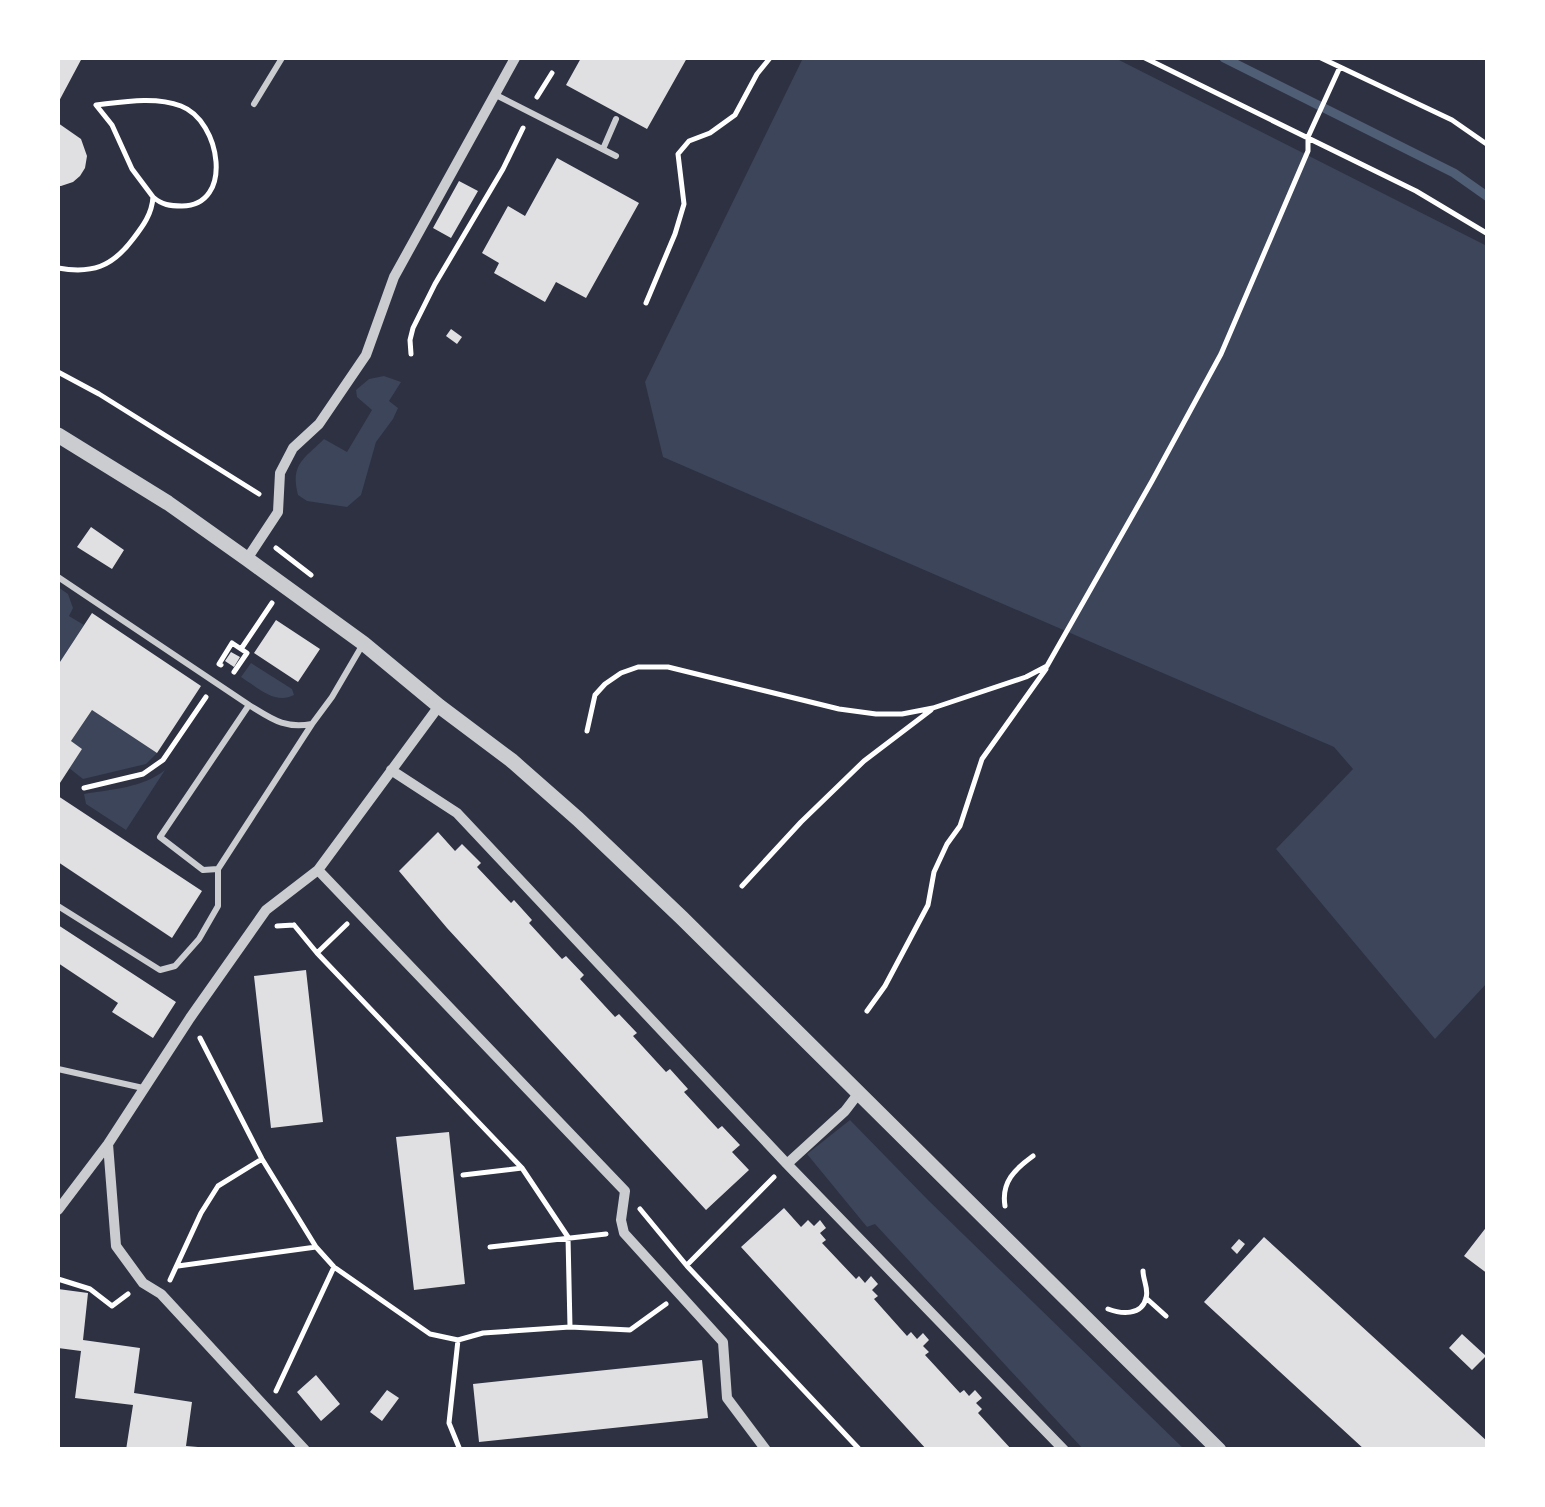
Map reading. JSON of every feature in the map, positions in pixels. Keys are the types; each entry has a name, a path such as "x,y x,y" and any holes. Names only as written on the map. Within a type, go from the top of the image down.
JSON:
{"street":[{"path":"247,559 278,512 280,473 293,448 320,424 366,355 394,278 514,58"},
{"path":"58,435 168,503 247,559 490,742 682,918 1220,1450"},
{"path":"58,1210 108,1144 266,910 318,870 439,706"},
{"path":"392,770 458,813 787,1164 1064,1450"},
{"path":"318,870 625,1191 621,1220 624,1232 723,1342 728,1398 766,1450"},
{"path":"787,1164 858,1094"},
{"path":"108,1144 116,1246 142,1284 161,1294 305,1450"}],"lane":[{"path":"254,104 282,58"},
{"path":"494,94 616,156"},
{"path":"603,149 616,119"},
{"path":"58,576 249,705 285,724 312,724"},
{"path":"58,906 160,970 175,966 199,939 218,906 218,870 363,643"},
{"path":"218,870 203,870 160,838 249,705"},
{"path":"58,1070 144,1088"}],"path":[{"path":"646,303 684,204 678,154 689,141 710,133 735,115 770,58"},
{"path":"1145,58 1416,191 1488,234"},
{"path":"1321,58 1452,120 1488,145"},
{"path":"867,1011 886,986 928,905 934,872 960,826 982,759 1047,666 1221,354 1340,67"},
{"path":"537,97 552,74"},
{"path":"152,208 161,204 190,205 210,189 217,160 202,122 193,112 164,102 96,104 112,125 132,169 161,204"},
{"path":"411,354 413,328 523,128"},
{"path":"58,268 78,272 114,261 137,234 154,197"},
{"path":"58,372 278,506"},
{"path":"240,649 272,603"},
{"path":"232,643 240,649 248,653 236,673 219,664 232,643"},
{"path":"587,731 595,695 604,684 638,667 668,667 857,712 902,714 933,708 1026,677 1047,666"},
{"path":"84,788 144,774 163,760 215,683"},
{"path":"742,886 864,761 933,708"},
{"path":"317,953 358,914"},
{"path":"294,924 522,1168 568,1237 570,1327"},
{"path":"190,1018 262,1159 316,1247 334,1268 430,1334 458,1340 483,1334 570,1327 630,1330 681,1294"},
{"path":"1007,1210 1004,1193 1008,1181 1033,1156"},
{"path":"262,1159 218,1186 201,1213 178,1266 316,1247"},
{"path":"672,1285 787,1164"},
{"path":"462,1175 522,1168"},
{"path":"625,1191 687,1266 860,1450"},
{"path":"490,1247 624,1232"},
{"path":"268,1408 334,1268"},
{"path":"1099,1303 1111,1311 1131,1313 1140,1308 1146,1298 1143,1271"},
{"path":"58,1279 90,1289 112,1306 142,1284"},
{"path":"1146,1298 1166,1316"},
{"path":"458,1340 449,1423 460,1450"}],"shaded area":[{"path":"803,58 1115,58 1487,246 1487,983 1435,1039 1276,849 1353,769 1334,747 663,457 645,382"},
{"path":"384,376 401,382 389,401 398,408 376,442 361,495 347,507 307,501 298,495 296,476 300,463 324,439 347,452 372,410 357,397 356,390 369,379"},
{"path":"58,587 68,594 73,608 69,616 84,625 58,665"},
{"path":"251,663 292,689 294,695 273,696 241,677"},
{"path":"92,710 157,753 146,764 83,779 69,768 82,749 71,741"},
{"path":"165,770 126,830 86,804 84,794 137,784"},
{"path":"850,1120 1184,1449 1083,1449 875,1224 867,1227 807,1154"}],"building":[{"path":"58,58 82,58 58,103"},
{"path":"581,58 687,58 647,129 566,85"},
{"path":"58,123 81,139 87,156 80,176 61,186 58,186"},
{"path":"557,158 639,203 586,298 556,282 545,302 494,273 499,263 482,253 508,206 525,216"},
{"path":"459,181 478,191 451,238 433,228"},
{"path":"451,329 462,337 457,344 446,336"},
{"path":"91,527 124,550 112,569 77,547"},
{"path":"92,613 201,686 157,753 92,710 71,741 82,749 58,786 58,665"},
{"path":"276,620 320,649 298,682 254,653"},
{"path":"231,652 240,657 234,667 225,661"},
{"path":"58,796 202,891 172,938 58,862"},
{"path":"438,832 455,851 462,844 481,863 477,867 511,903 514,900 562,959 566,956 584,975 580,979 615,1017 619,1014 637,1033 633,1036 666,1072 670,1069 688,1089 684,1092 718,1129 722,1126 740,1145 732,1152 749,1170 706,1210 399,871"},
{"path":"58,925 176,1002 153,1038 112,1012 118,1003 58,963"},
{"path":"306,970 323,1122 271,1128 254,976"},
{"path":"449,1132 465,1284 414,1290 396,1137"},
{"path":"784,1208 801,1227 808,1220 814,1226 820,1220 826,1228 820,1233 826,1240 822,1243 856,1279 859,1276 865,1283 871,1276 878,1284 872,1290 878,1296 874,1299 907,1336 911,1332 917,1339 923,1333 929,1340 923,1346 929,1352 925,1355 960,1393 964,1390 969,1396 975,1390 982,1398 976,1403 982,1409 978,1413 1012,1450 927,1450 741,1247"},
{"path":"1488,1225 1488,1274 1464,1256"},
{"path":"1264,1237 1488,1442 1488,1450 1365,1450 1204,1302"},
{"path":"1239,1239 1245,1244 1237,1254 1231,1248"},
{"path":"58,1289 88,1293 83,1340 140,1348 134,1393 192,1402 186,1446 198,1450 126,1450 133,1405 75,1398 81,1351 58,1348"},
{"path":"1462,1334 1486,1356 1472,1370 1449,1348"},
{"path":"702,1360 708,1418 479,1442 473,1384"},
{"path":"316,1375 340,1404 321,1421 297,1392"},
{"path":"387,1390 399,1398 382,1421 370,1412"}],"waterway":[{"path":"1224,58 1454,173 1488,197"}]}
